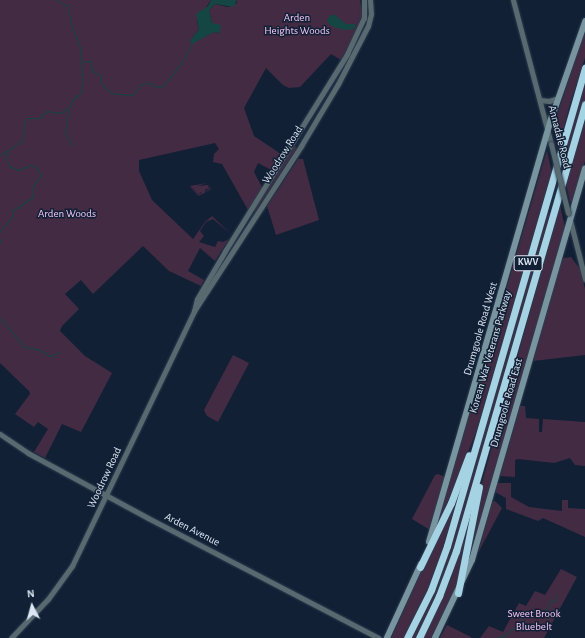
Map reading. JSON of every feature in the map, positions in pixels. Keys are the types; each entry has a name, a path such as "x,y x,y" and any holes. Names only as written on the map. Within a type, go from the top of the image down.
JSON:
{"highway":[{"name":"Korean War Veterans Parkway","path":"408,637 440,568 585,68"},
{"name":"Korean War Veterans Parkway","path":"420,636 453,562 585,104"},
{"path":"567,169 585,117"},
{"path":"420,567 430,551 481,428"},
{"path":"458,593 488,441"}],"main road":[{"name":"Drumgoole Road West","path":"387,638 420,567 436,520 558,98 585,22"},
{"name":"Drumgoole Road East","path":"435,638 458,593 474,553 585,169"}],"street":[{"name":"Woodrow Road","path":"194,311 197,300 225,251 347,54 364,18 364,0"},
{"name":"Woodrow Road","path":"10,638 48,599 72,566 108,496 135,432 194,311 301,146 338,84 368,26 371,14 370,0"},
{"name":"Annadale Road","path":"513,0 585,279"},
{"path":"540,100 549,101 558,98"},
{"name":"Arden Avenue","path":"0,434 28,453 379,638"}],"green space":[{"path":"0,0 211,0 197,21 199,29 190,41 192,43 214,32 220,33 212,23 209,10 215,4 228,7 237,3 237,0 360,0 362,14 362,21 341,60 331,54 300,87 289,88 283,85 266,68 244,108 254,136 284,156 275,172 258,163 254,172 263,189 248,210 222,164 213,162 214,154 219,149 215,143 139,160 139,171 152,200 193,239 205,222 212,216 232,235 213,219 206,222 200,231 204,236 199,242 215,247 218,241 223,242 229,239 215,261 200,248 188,271 204,280 201,286 169,271 143,246 93,294 81,280 65,294 79,309 62,326 60,331 85,356 112,373 81,432 62,424 45,458 34,452 48,429 38,422 34,427 15,414 30,394 29,391 0,363"},
{"path":"585,30 585,58 569,107 558,151 553,128"},
{"path":"585,81 585,100 564,174 561,161"},
{"path":"585,121 585,161 573,203 570,202 566,183"},
{"path":"294,145 297,148 255,212 254,210"},
{"path":"547,150 552,173 477,430 433,538"},
{"path":"298,159 303,159 319,220 276,235 267,206"},
{"path":"207,182 211,189 199,196 189,186 200,195 202,191 199,194 190,186 207,183 197,186 208,185 209,188 205,190 205,192 210,188"},
{"path":"560,205 565,228 468,564 480,490"},
{"path":"548,211 550,214 452,559 417,638 410,638 427,604"},
{"path":"571,257 580,269 585,289 585,355 533,361 561,261 564,258"},
{"path":"233,355 249,363 218,422 207,416 204,410"},
{"path":"520,406 525,406 526,418 539,419 539,432 542,432 543,419 585,422 585,466 575,465 570,458 554,463 518,459 515,460 515,477 500,476"},
{"path":"438,474 445,477 430,530 412,519 435,475"},
{"path":"462,482 441,554 427,591 404,638 391,638"},
{"path":"497,483 511,483 511,497 529,507 562,511 562,500 568,500 568,508 585,509 585,537 543,518 538,521 506,509 506,498 495,492"},
{"path":"476,497 463,572 433,638 423,638 451,579"},
{"path":"495,501 502,508 478,553 492,502"},
{"name":"Sweet Brook Bluebelt","path":"561,569 577,577 544,638 480,638 489,626 503,632 519,603 526,606 535,591 545,595"},
{"path":"447,625 471,637 472,638 440,638"}],"shaded area":[{"path":"211,0 237,0 234,7 215,4 209,10 212,23 221,25 220,33 214,32 192,44 190,41 199,29 196,14 208,6"},
{"path":"330,15 335,15 346,24 355,24 355,29 344,30 331,26 327,21"}],"waterway":[{"path":"0,155 23,140 24,121 28,118 39,118 47,111 61,113 70,107 72,100 80,94 82,83 81,50 71,24 68,6 56,0"},
{"path":"83,62 91,61 92,71 100,75 100,82 111,93 130,95 134,94 141,84 150,83 156,87 163,86 181,63 192,43"},
{"path":"68,110 65,133 72,145"},
{"path":"0,231 12,217 12,211 33,197 33,186 41,175 35,166 30,165 18,170 9,166 6,158 8,150"},
{"path":"0,318 24,347 37,349 50,356 60,352"},
{"path":"492,638 502,637 522,622 522,611 533,615 549,608 549,602 556,600 555,594"}],"park label":[{"name":"Arden Heights Woods","path":"297,25"},
{"name":"Arden Woods","path":"67,214"}]}
